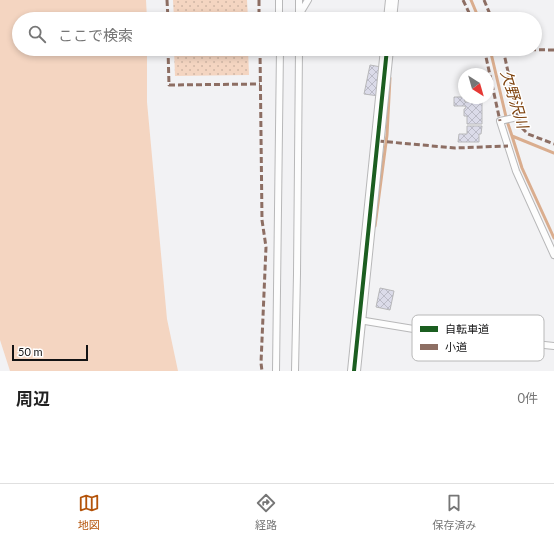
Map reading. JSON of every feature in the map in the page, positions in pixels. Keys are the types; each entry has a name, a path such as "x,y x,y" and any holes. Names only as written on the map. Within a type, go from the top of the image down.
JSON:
{"street":[{"path":"391,12 392,0"},
{"path":"354,371 386,56"}],"lane":[{"path":"279,0 279,12"},
{"path":"299,0 299,12"},
{"path":"302,12 308,0"},
{"path":"276,371 280,56"},
{"path":"295,371 299,56"},
{"path":"516,117 500,121 516,171 554,255"},
{"path":"359,320 412,329"},
{"path":"544,345 554,346"}],"shaded area":[{"path":"0,0 146,0 147,12 12,12 12,56 147,56 147,102 167,319 178,371 10,371 0,340"},
{"path":"173,0 247,0 248,12 174,12"},
{"path":"174,56 248,56 249,75 175,76"}],"building":[{"path":"370,65 381,67 379,96 364,94"},
{"path":"454,97 458,97 458,104 482,104 482,124 467,124 467,116 464,116 465,106 454,106"},
{"path":"467,126 482,126 481,134 479,134 479,142 458,142 459,134 467,134"},
{"path":"380,288 394,291 390,310 376,307"}],"waterway":[{"name":"欠野沢川","path":"471,0 476,12"},
{"name":"欠野沢川","path":"492,56 512,136 554,153"},
{"path":"375,226 387,135 390,78"},
{"path":"512,136 522,168 554,238"}],"marked path":[{"path":"167,0 168,12"},
{"path":"259,0 259,12"},
{"path":"463,0 469,12"},
{"path":"484,0 489,12"},
{"path":"542,50 554,50"},
{"path":"168,56 169,85 260,84"},
{"path":"260,56 262,220 266,247 261,363 262,371"},
{"path":"486,56 500,121"},
{"path":"505,56 518,117 522,128 528,134 554,144"},
{"path":"378,141 455,148 508,146"}],"cycle path":[{"path":"354,371 386,56"}]}
